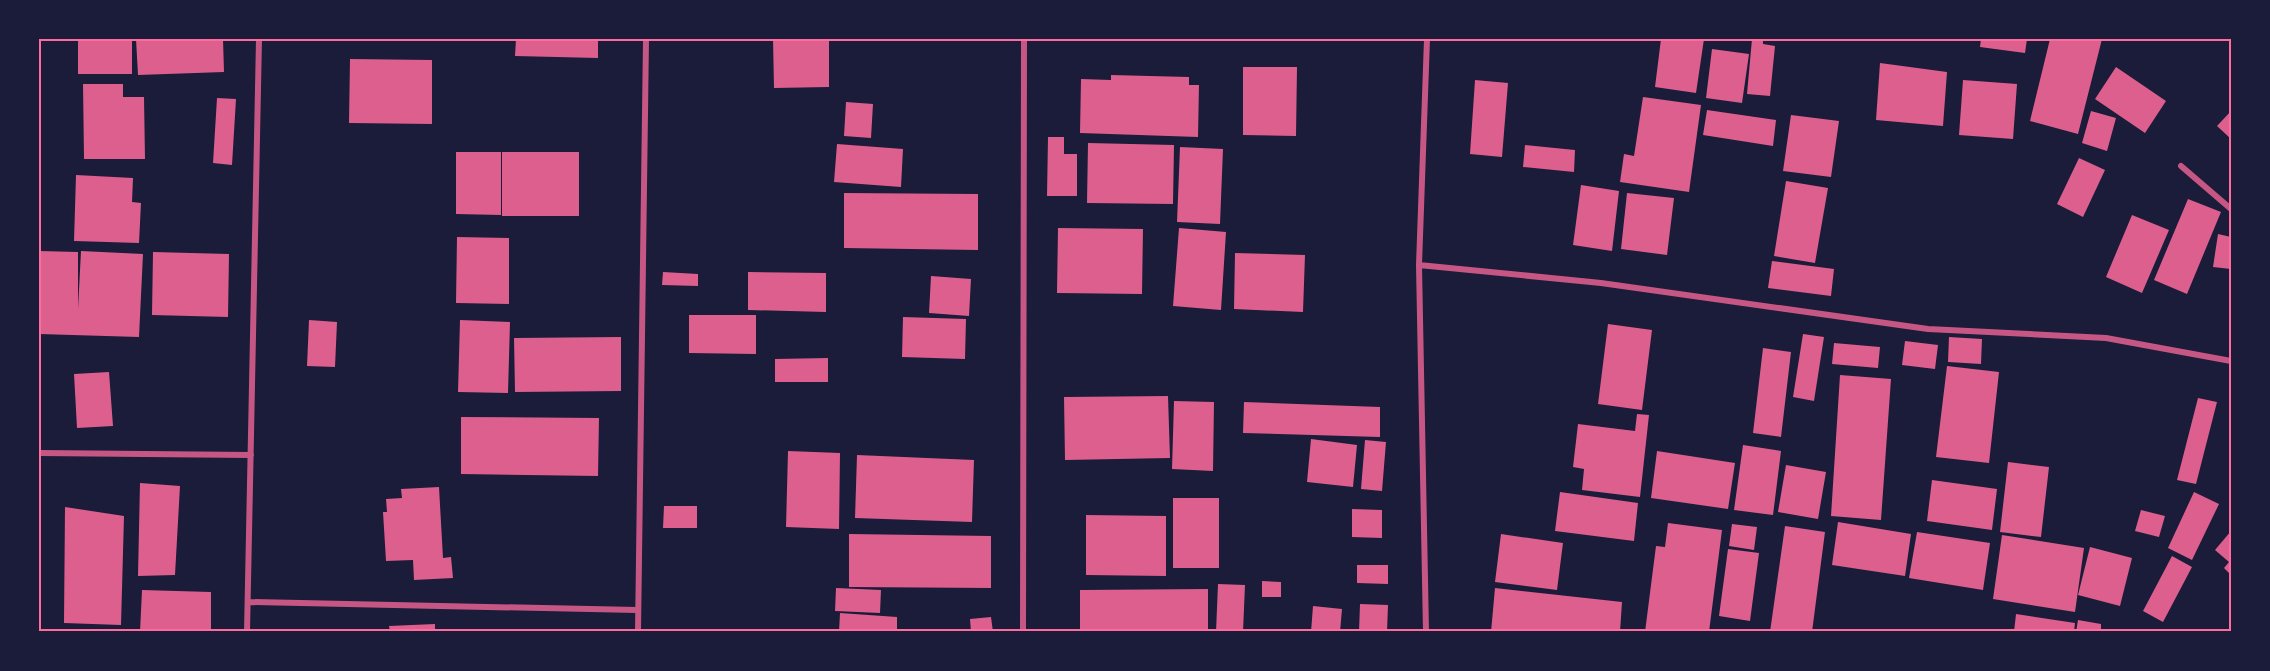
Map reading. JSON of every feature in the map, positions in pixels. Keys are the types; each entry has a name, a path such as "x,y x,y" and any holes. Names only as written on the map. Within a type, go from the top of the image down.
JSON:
{"street":[{"path":"247,632 259,39"},
{"path":"638,632 646,39"},
{"path":"1023,632 1024,39"},
{"path":"1426,632 1419,266 1427,39"},
{"path":"2181,166 2231,209"},
{"path":"1419,266 1601,283 1928,329 2106,338 2231,361"},
{"path":"39,453 251,455"},
{"path":"248,602 637,610"}],"building":[{"path":"78,39 132,39 132,74 78,74"},
{"path":"136,39 223,39 224,72 138,75"},
{"path":"516,39 598,39 598,58 515,56"},
{"path":"773,39 829,39 829,87 774,88"},
{"path":"1661,39 1704,39 1696,93 1655,87"},
{"path":"1752,39 1763,39 1763,44 1775,46 1770,96 1747,94"},
{"path":"1981,39 2027,39 2025,53 1980,47"},
{"path":"2050,39 2102,39 2078,134 2030,121"},
{"path":"1712,49 1749,54 1742,103 1706,98"},
{"path":"350,59 432,60 432,124 349,123"},
{"path":"1880,63 1947,72 1943,126 1876,120"},
{"path":"1243,67 1297,67 1296,136 1243,135"},
{"path":"2116,67 2166,101 2145,133 2095,99"},
{"path":"1111,75 1189,77 1189,85 1199,85 1198,137 1080,133 1081,79 1111,80"},
{"path":"1475,80 1508,83 1502,157 1470,154"},
{"path":"1963,80 2017,84 2013,139 1959,135"},
{"path":"83,84 123,84 123,97 144,97 145,159 84,159"},
{"path":"1643,97 1701,105 1689,192 1620,182 1624,154 1634,156"},
{"path":"217,98 236,99 232,165 213,163"},
{"path":"846,102 873,104 871,138 844,136"},
{"path":"1707,110 1776,120 1773,146 1703,135"},
{"path":"2091,111 2116,118 2107,151 2082,143"},
{"path":"2231,111 2231,139 2217,126"},
{"path":"1791,115 1839,121 1831,177 1783,171"},
{"path":"1048,137 1064,137 1064,154 1077,154 1077,196 1047,196"},
{"path":"1088,143 1174,145 1173,204 1087,203"},
{"path":"837,144 903,149 901,187 834,182"},
{"path":"1525,145 1575,150 1574,172 1523,167"},
{"path":"1180,147 1223,149 1220,224 1177,222"},
{"path":"456,152 501,152 501,215 456,214"},
{"path":"502,152 579,152 579,216 502,216"},
{"path":"2079,158 2105,170 2083,217 2057,204"},
{"path":"76,175 133,178 132,202 141,203 139,243 74,241"},
{"path":"1786,181 1828,188 1815,263 1774,256"},
{"path":"1581,185 1619,191 1612,251 1573,245"},
{"path":"844,193 978,194 978,250 844,248"},
{"path":"1627,193 1674,198 1667,255 1621,249"},
{"path":"2188,199 2221,212 2187,294 2154,280"},
{"path":"2132,215 2169,230 2142,293 2106,277"},
{"path":"1058,228 1143,229 1142,294 1057,293"},
{"path":"1179,228 1226,232 1221,310 1173,306"},
{"path":"2218,234 2231,237 2231,269 2213,267"},
{"path":"457,237 509,238 509,304 456,303"},
{"path":"39,251 78,252 78,309 81,251 143,254 139,337 39,334"},
{"path":"153,252 229,254 228,317 152,315"},
{"path":"1235,253 1305,255 1303,312 1234,309"},
{"path":"1772,261 1834,269 1831,296 1768,288"},
{"path":"663,272 698,274 698,286 662,285"},
{"path":"748,272 826,273 826,312 748,310"},
{"path":"931,276 971,279 969,316 929,313"},
{"path":"689,315 756,315 756,354 689,353"},
{"path":"903,317 966,319 965,359 902,357"},
{"path":"309,320 337,322 335,367 307,366"},
{"path":"460,320 510,322 508,393 458,392"},
{"path":"1608,324 1652,330 1642,410 1598,404"},
{"path":"1803,334 1824,337 1814,401 1793,397"},
{"path":"621,337 621,391 515,392 514,338"},
{"path":"1949,337 1982,339 1981,364 1948,362"},
{"path":"1905,341 1938,345 1935,369 1902,365"},
{"path":"1834,343 1880,347 1878,368 1832,364"},
{"path":"1763,348 1791,352 1781,437 1753,433"},
{"path":"828,358 828,382 775,382 775,359"},
{"path":"1947,366 1999,372 1989,463 1936,457"},
{"path":"109,372 113,426 77,428 74,374"},
{"path":"1840,375 1891,379 1881,520 1831,516"},
{"path":"1168,396 1170,458 1065,460 1064,397"},
{"path":"2198,398 2217,402 2196,484 2177,480"},
{"path":"1174,401 1214,402 1213,471 1172,469"},
{"path":"1244,402 1380,407 1380,437 1243,433"},
{"path":"1637,414 1649,415 1640,497 1582,490 1584,469 1573,467 1578,424 1635,431"},
{"path":"461,417 599,418 598,476 461,474"},
{"path":"1311,439 1357,445 1353,487 1307,482"},
{"path":"1365,440 1386,442 1382,491 1361,489"},
{"path":"1743,445 1781,451 1773,515 1734,510"},
{"path":"788,451 840,453 839,529 786,527"},
{"path":"1657,451 1735,463 1728,509 1651,498"},
{"path":"857,455 974,460 972,522 855,518"},
{"path":"2008,462 2049,467 2041,537 2000,532"},
{"path":"1786,465 1826,472 1818,519 1778,512"},
{"path":"1932,480 1997,489 1992,530 1927,521"},
{"path":"140,483 180,486 175,575 138,576"},
{"path":"439,487 443,558 451,557 453,578 414,580 413,560 386,561 383,512 387,512 386,499 402,498 401,489"},
{"path":"1560,492 1638,503 1634,541 1555,531"},
{"path":"2194,492 2219,504 2192,560 2168,548"},
{"path":"1173,498 1219,498 1219,568 1173,568"},
{"path":"664,506 697,506 697,528 663,528"},
{"path":"65,507 124,516 121,625 64,623"},
{"path":"1352,509 1382,510 1382,538 1352,537"},
{"path":"2141,510 2165,516 2159,537 2135,531"},
{"path":"1086,515 1166,516 1166,576 1086,575"},
{"path":"1838,522 1911,534 1905,576 1832,565"},
{"path":"1668,523 1722,530 1709,632 1645,632 1656,546 1665,547"},
{"path":"1732,524 1757,527 1754,550 1729,546"},
{"path":"1785,526 1825,532 1812,632 1770,632"},
{"path":"2231,531 2231,575 2224,568 2229,562 2215,550"},
{"path":"1917,532 1990,543 1983,590 1909,578"},
{"path":"849,534 991,536 991,588 849,587"},
{"path":"1501,534 1563,543 1557,590 1495,582"},
{"path":"2002,535 2084,548 2075,612 1993,599"},
{"path":"2090,547 2132,558 2120,606 2078,595"},
{"path":"1728,549 1759,553 1750,621 1719,616"},
{"path":"2172,556 2192,567 2163,622 2143,611"},
{"path":"1357,565 1388,565 1388,584 1357,583"},
{"path":"1262,581 1281,582 1281,597 1262,597"},
{"path":"1218,584 1245,585 1243,632 1216,632"},
{"path":"836,588 881,590 880,613 835,611"},
{"path":"1495,588 1622,602 1620,632 1491,632"},
{"path":"1208,589 1208,632 1080,632 1080,590"},
{"path":"142,590 211,592 211,632 140,632"},
{"path":"1360,604 1388,605 1387,632 1359,632"},
{"path":"1313,606 1342,609 1340,632 1311,632"},
{"path":"840,613 897,617 897,632 839,632"},
{"path":"2016,614 2075,623 2074,632 2014,632"},
{"path":"991,617 993,632 971,632 970,619"},
{"path":"2078,620 2101,624 2101,632 2076,632"},
{"path":"435,624 435,632 390,632 389,626"}]}
